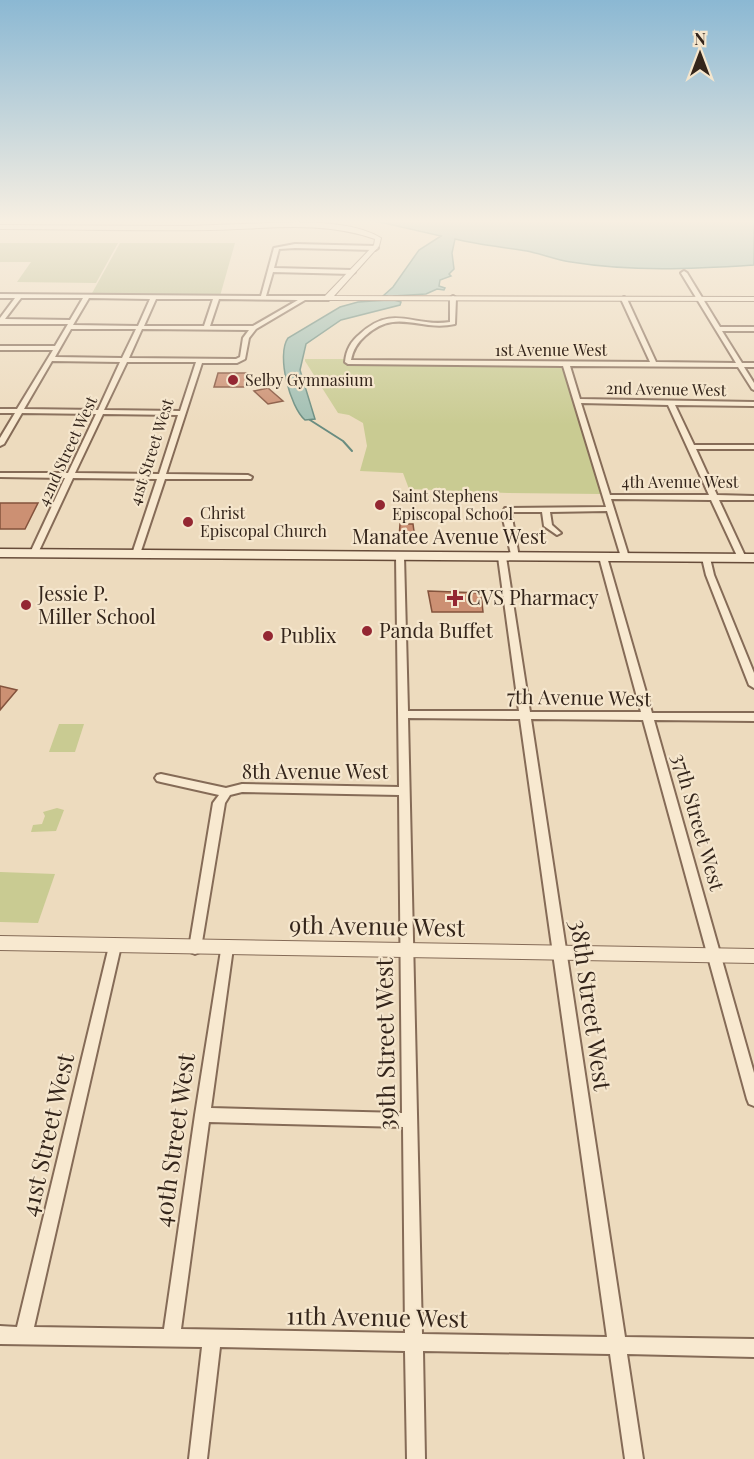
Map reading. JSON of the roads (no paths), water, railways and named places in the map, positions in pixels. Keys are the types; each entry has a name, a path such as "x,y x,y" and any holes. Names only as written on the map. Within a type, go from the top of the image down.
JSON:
{"main road":[{"name":"Manatee Avenue West","path":"0,553 748,558"}],"street":[{"path":"263,298 265,288"},
{"path":"328,298 337,288"},
{"path":"693,288 754,388"},
{"path":"0,296 754,299"},
{"path":"0,321 19,296"},
{"path":"0,443 87,297"},
{"name":"42nd Street West","path":"34,553 154,297"},
{"path":"207,327 217,297"},
{"path":"50,359 240,360 244,355 246,338 254,328 306,298"},
{"name":"1st Avenue West","path":"453,298 453,323 443,324 398,318 384,321 358,339 350,350 348,362 754,365"},
{"path":"624,299 654,364"},
{"path":"0,321 140,327 254,328"},
{"path":"719,330 754,331"},
{"path":"0,348 57,348"},
{"name":"41st Street West","path":"136,554 200,360"},
{"path":"566,364 625,557"},
{"name":"2nd Avenue West","path":"577,402 754,404"},
{"path":"671,403 713,498 748,558"},
{"path":"0,411 183,413"},
{"path":"691,447 754,447"},
{"path":"0,475 248,477"},
{"name":"4th Avenue West","path":"607,497 754,498"},
{"name":"38th Street West","path":"546,509 510,509 506,512 509,557 525,715 634,1459"},
{"path":"557,533 548,526 546,509 610,509"},
{"name":"39th Street West","path":"400,556 416,1459"},
{"name":"37th Street West","path":"603,557 754,1099"},
{"path":"706,558 710,575 754,685"},
{"name":"7th Avenue West","path":"403,714 754,717"},
{"name":"8th Avenue West","path":"162,778 226,792 242,788 405,791"},
{"path":"195,948 219,803 226,792"},
{"name":"9th Avenue West","path":"0,943 754,956"},
{"name":"41st Street West","path":"24,1335 115,946"},
{"name":"40th Street West","path":"171,1338 228,948"},
{"path":"202,1116 410,1120"},
{"name":"11th Avenue West","path":"0,1335 754,1348"},
{"path":"198,1459 212,1339"}],"waterway":[{"path":"310,420 343,441 352,451"}],"place":[{"name":"Selby Gymnasium","path":"233,380"},
{"name":"Saint Stephens Episcopal School","path":"380,505"},
{"name":"Christ Episcopal Church","path":"188,522"},
{"name":"CVS Pharmacy","path":"455,598"},
{"name":"Jessie P. Miller School","path":"26,605"},
{"name":"Panda Buffet","path":"367,631"},
{"name":"Publix","path":"268,636"}]}
